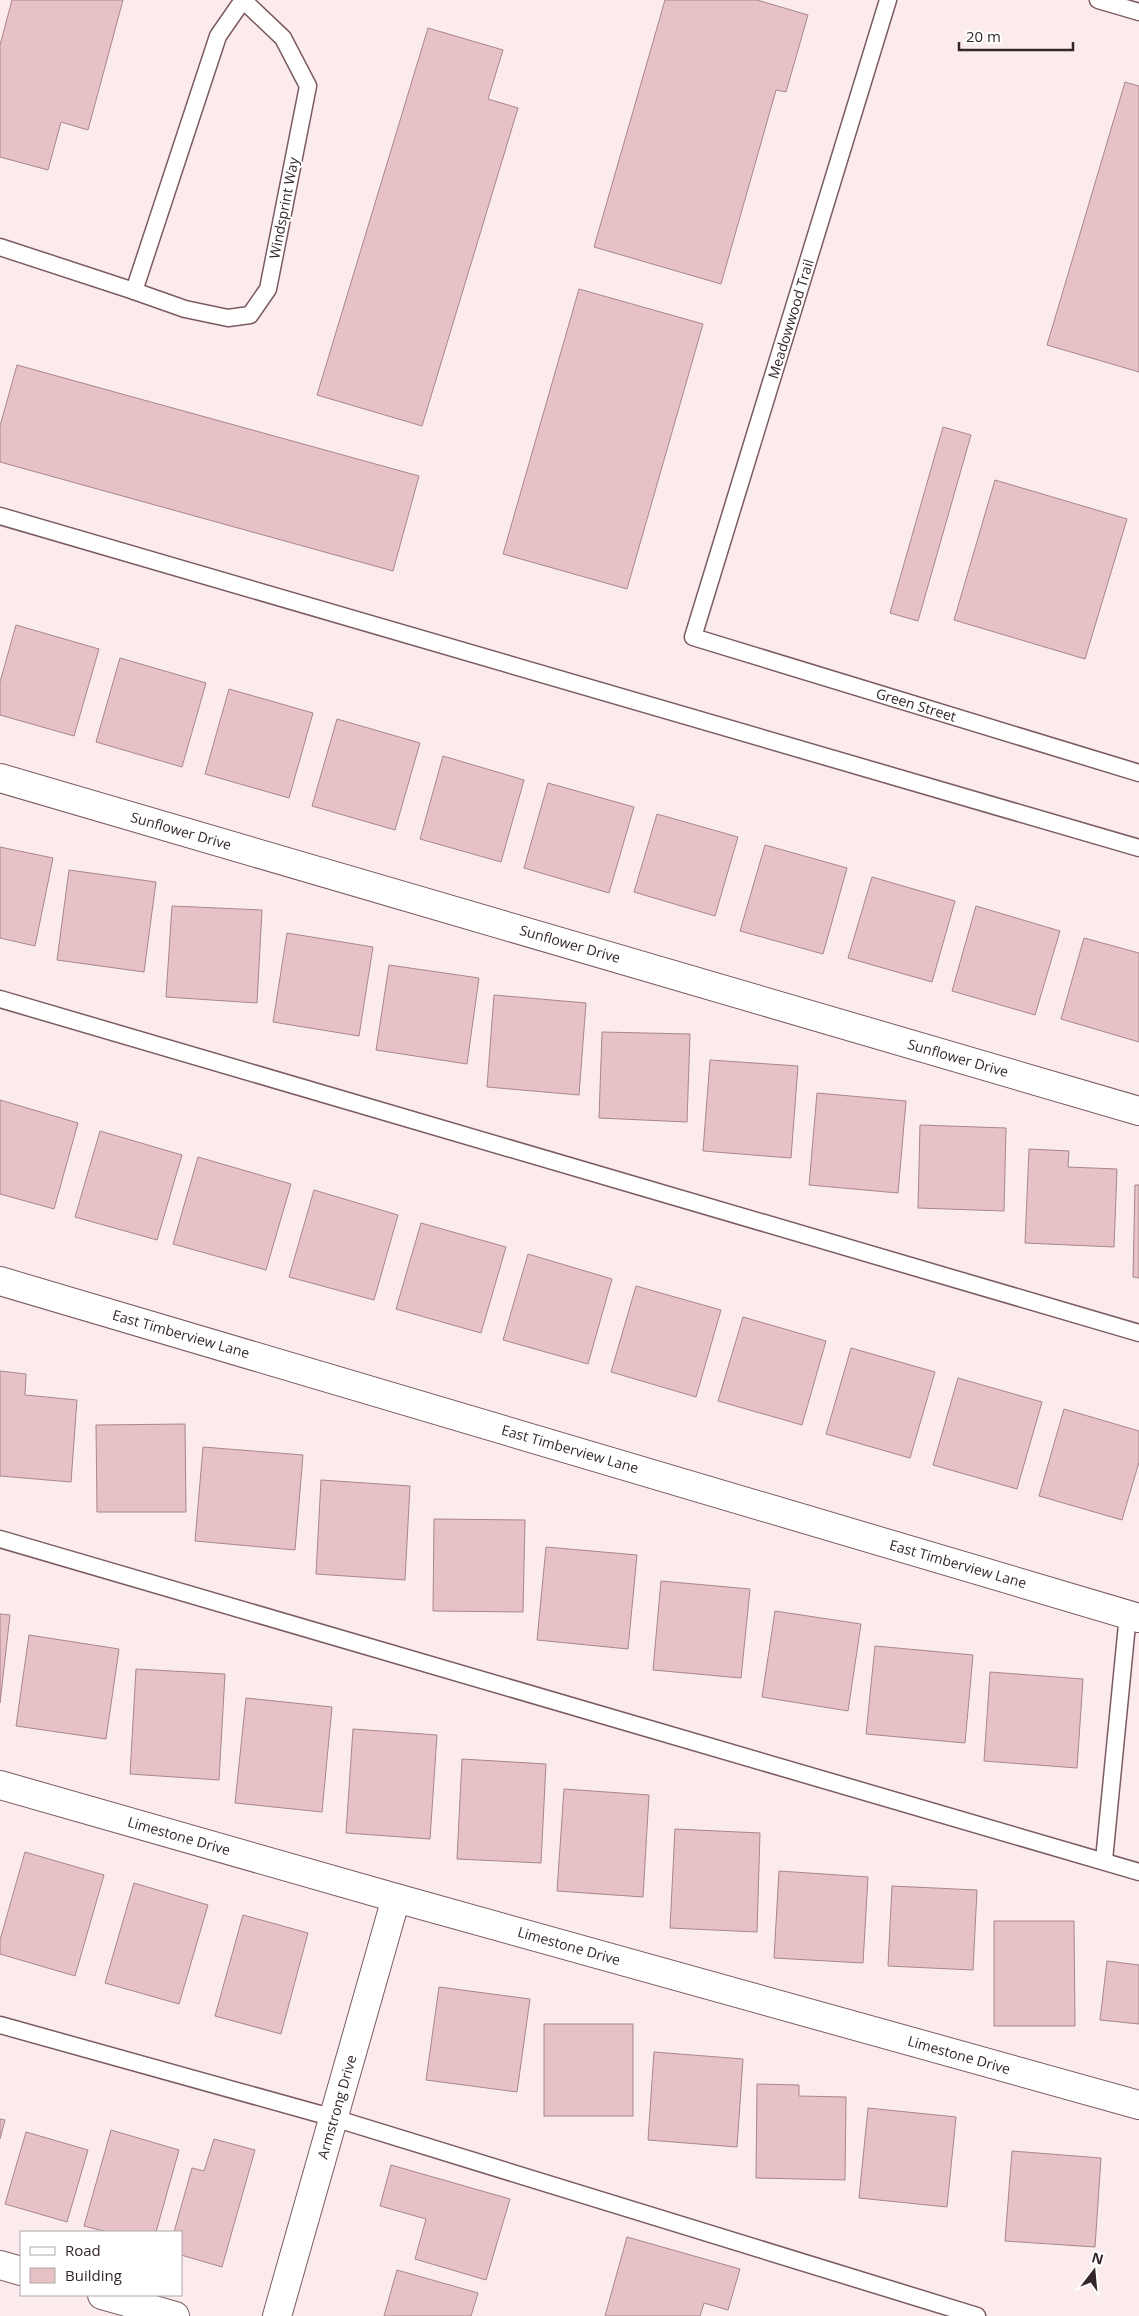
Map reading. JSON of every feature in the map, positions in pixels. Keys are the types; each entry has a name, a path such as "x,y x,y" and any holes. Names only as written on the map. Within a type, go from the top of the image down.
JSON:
{"street":[{"name":"Sunflower Drive","path":"0,778 1139,1111"},
{"name":"East Timberview Lane","path":"0,1281 1134,1616"},
{"name":"Limestone Drive","path":"0,1785 396,1898 1139,2105"},
{"name":"Armstrong Drive","path":"277,2316 396,1898"},
{"path":"0,2265 20,2271"},
{"path":"105,2296 175,2316"}],"lane":[{"name":"Windsprint Way","path":"0,247 185,308 228,318 250,315 268,289 308,86 283,38 243,0 218,36 134,291"},
{"name":"Meadowwood Trail","path":"694,637 888,0"},
{"path":"1098,0 1139,12"},
{"path":"0,516 1139,848"},
{"name":"Green Street","path":"694,637 1139,773"},
{"path":"0,999 1139,1333"},
{"path":"0,1539 1104,1860 1139,1872"},
{"path":"1104,1860 1134,1616"},
{"path":"0,2025 334,2118 977,2316"}],"building":[{"path":"12,0 123,0 88,130 61,122 48,170 0,157 0,45"},
{"path":"665,0 757,0 808,15 786,92 776,90 721,284 594,247"},
{"path":"428,28 503,50 488,99 518,108 422,426 317,395"},
{"path":"1125,82 1139,86 1139,372 1047,345"},
{"path":"579,289 703,324 627,589 503,554"},
{"path":"17,365 419,476 393,571 0,462 0,426"},
{"path":"943,427 971,435 918,621 890,613"},
{"path":"995,480 1127,519 1085,659 954,620"},
{"path":"16,625 99,649 74,736 0,715 0,682"},
{"path":"120,658 206,683 182,767 96,742"},
{"path":"229,689 313,713 289,798 205,774"},
{"path":"337,719 420,743 395,830 312,806"},
{"path":"443,756 524,780 501,862 420,839"},
{"path":"548,783 634,807 609,893 524,868"},
{"path":"657,814 738,837 715,916 634,892"},
{"path":"765,845 847,868 823,954 740,931"},
{"path":"0,847 53,858 35,946 0,938"},
{"path":"69,870 156,882 144,972 57,960"},
{"path":"872,877 955,901 932,982 848,958"},
{"path":"172,906 262,910 257,1003 166,997"},
{"path":"976,906 1060,931 1035,1015 952,991"},
{"path":"287,933 373,947 359,1036 273,1022"},
{"path":"1084,938 1139,953 1139,1042 1061,1019"},
{"path":"389,965 479,978 467,1064 376,1050"},
{"path":"494,995 586,1003 579,1095 487,1087"},
{"path":"602,1032 690,1034 687,1122 599,1118"},
{"path":"710,1060 798,1066 791,1158 703,1151"},
{"path":"817,1093 906,1101 898,1193 809,1185"},
{"path":"0,1100 78,1123 54,1209 0,1194"},
{"path":"920,1125 1006,1128 1004,1211 918,1208"},
{"path":"100,1131 182,1155 157,1240 75,1217"},
{"path":"1029,1149 1069,1151 1068,1167 1117,1169 1114,1247 1025,1243"},
{"path":"198,1157 291,1184 266,1270 173,1244"},
{"path":"1135,1185 1139,1185 1139,1278 1133,1277"},
{"path":"314,1190 398,1215 374,1300 289,1277"},
{"path":"421,1223 506,1247 481,1333 396,1309"},
{"path":"528,1254 612,1279 588,1364 503,1340"},
{"path":"636,1286 721,1310 696,1397 611,1372"},
{"path":"743,1317 826,1341 802,1425 718,1401"},
{"path":"851,1348 935,1372 910,1458 826,1434"},
{"path":"0,1371 26,1374 25,1395 77,1400 71,1482 0,1476"},
{"path":"958,1378 1042,1402 1017,1489 933,1465"},
{"path":"1064,1409 1139,1431 1139,1462 1122,1520 1039,1496"},
{"path":"185,1424 186,1512 97,1512 96,1425"},
{"path":"203,1447 303,1455 295,1550 195,1541"},
{"path":"321,1480 410,1486 405,1580 316,1574"},
{"path":"434,1519 525,1520 523,1612 433,1611"},
{"path":"546,1547 637,1555 628,1649 537,1640"},
{"path":"661,1581 750,1589 741,1678 653,1670"},
{"path":"775,1611 861,1624 848,1711 762,1697"},
{"path":"0,1614 10,1615 0,1703"},
{"path":"29,1635 119,1649 106,1739 16,1726"},
{"path":"875,1646 973,1655 965,1743 866,1734"},
{"path":"136,1669 225,1674 219,1780 130,1774"},
{"path":"990,1672 1083,1679 1077,1768 984,1761"},
{"path":"246,1698 332,1707 322,1812 235,1803"},
{"path":"353,1729 437,1735 430,1839 346,1833"},
{"path":"462,1759 546,1764 541,1863 457,1859"},
{"path":"564,1789 649,1795 643,1897 557,1891"},
{"path":"675,1829 760,1833 757,1932 670,1928"},
{"path":"25,1852 104,1875 75,1976 0,1954 0,1940"},
{"path":"779,1871 868,1877 863,1963 774,1958"},
{"path":"134,1883 208,1905 179,2004 105,1983"},
{"path":"892,1886 977,1890 973,1970 888,1966"},
{"path":"243,1915 308,1933 281,2034 215,2016"},
{"path":"994,1921 1074,1921 1075,2026 994,2026"},
{"path":"1107,1961 1139,1965 1139,2024 1100,2020"},
{"path":"439,1987 530,1999 517,2092 426,2080"},
{"path":"544,2024 633,2024 633,2116 544,2116"},
{"path":"654,2052 743,2059 737,2147 648,2140"},
{"path":"757,2084 799,2085 799,2096 846,2097 845,2180 756,2178"},
{"path":"868,2108 956,2117 947,2207 859,2198"},
{"path":"0,2119 5,2120 0,2139"},
{"path":"111,2130 179,2150 156,2231 103,2231 84,2226"},
{"path":"26,2132 88,2150 67,2222 5,2204"},
{"path":"214,2139 255,2150 222,2267 182,2255 182,2231 174,2231 192,2168 204,2171"},
{"path":"1012,2151 1101,2158 1095,2247 1005,2241"},
{"path":"391,2165 510,2199 486,2280 415,2259 426,2219 380,2206"},
{"path":"627,2237 740,2269 728,2310 704,2303 700,2316 605,2316"},
{"path":"397,2270 478,2293 471,2316 384,2316"}]}
